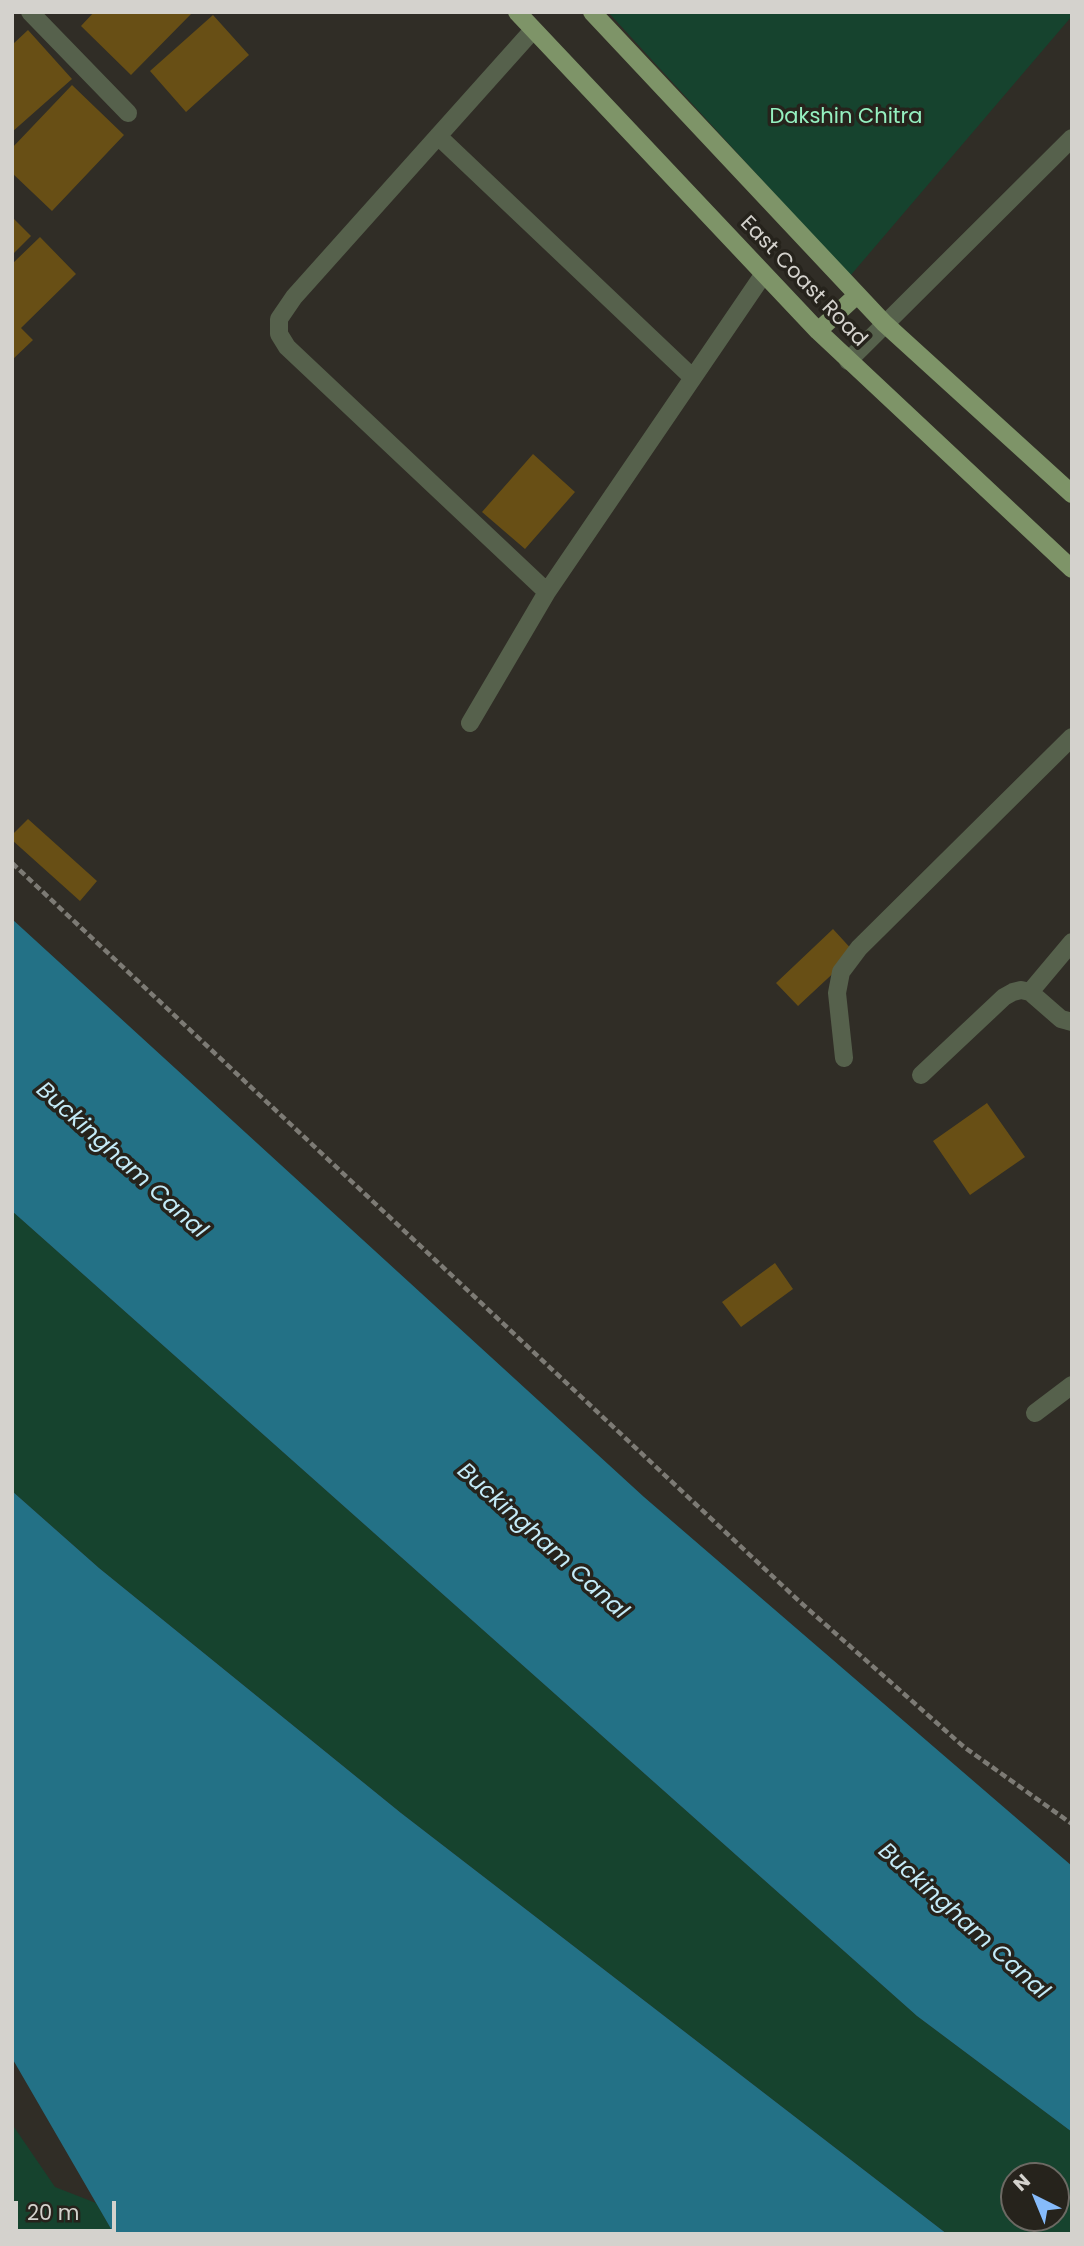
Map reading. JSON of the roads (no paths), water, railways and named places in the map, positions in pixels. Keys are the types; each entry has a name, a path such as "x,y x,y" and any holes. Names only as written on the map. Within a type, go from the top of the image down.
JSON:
{"main road":[{"name":"East Coast Road","path":"517,12 818,331 1072,569"},
{"name":"East Coast Road","path":"592,12 884,323 1072,494"},
{"path":"818,331 857,295"}],"street":[{"path":"30,12 128,113"},
{"path":"533,30 294,297 279,319 279,334 287,348 547,592"},
{"path":"438,136 693,378"},
{"path":"848,360 1072,138"},
{"path":"470,723 547,592 763,275"},
{"path":"844,1058 837,993 841,972 859,948 1072,737"},
{"path":"1030,992 1072,942"},
{"path":"920,1075 1004,998 1021,990 1030,992 1061,1019 1072,1022"},
{"path":"1035,1413 1072,1385"}],"water":[{"name":"Buckingham Canal","path":"12,919 644,1497 1072,1866 1072,2132 917,2016 12,1211"},
{"path":"12,1491 99,1568 401,1813 947,2234 114,2234 12,2058"}],"park label":[{"name":"Dakshin Chitra","path":"846,118"}]}
